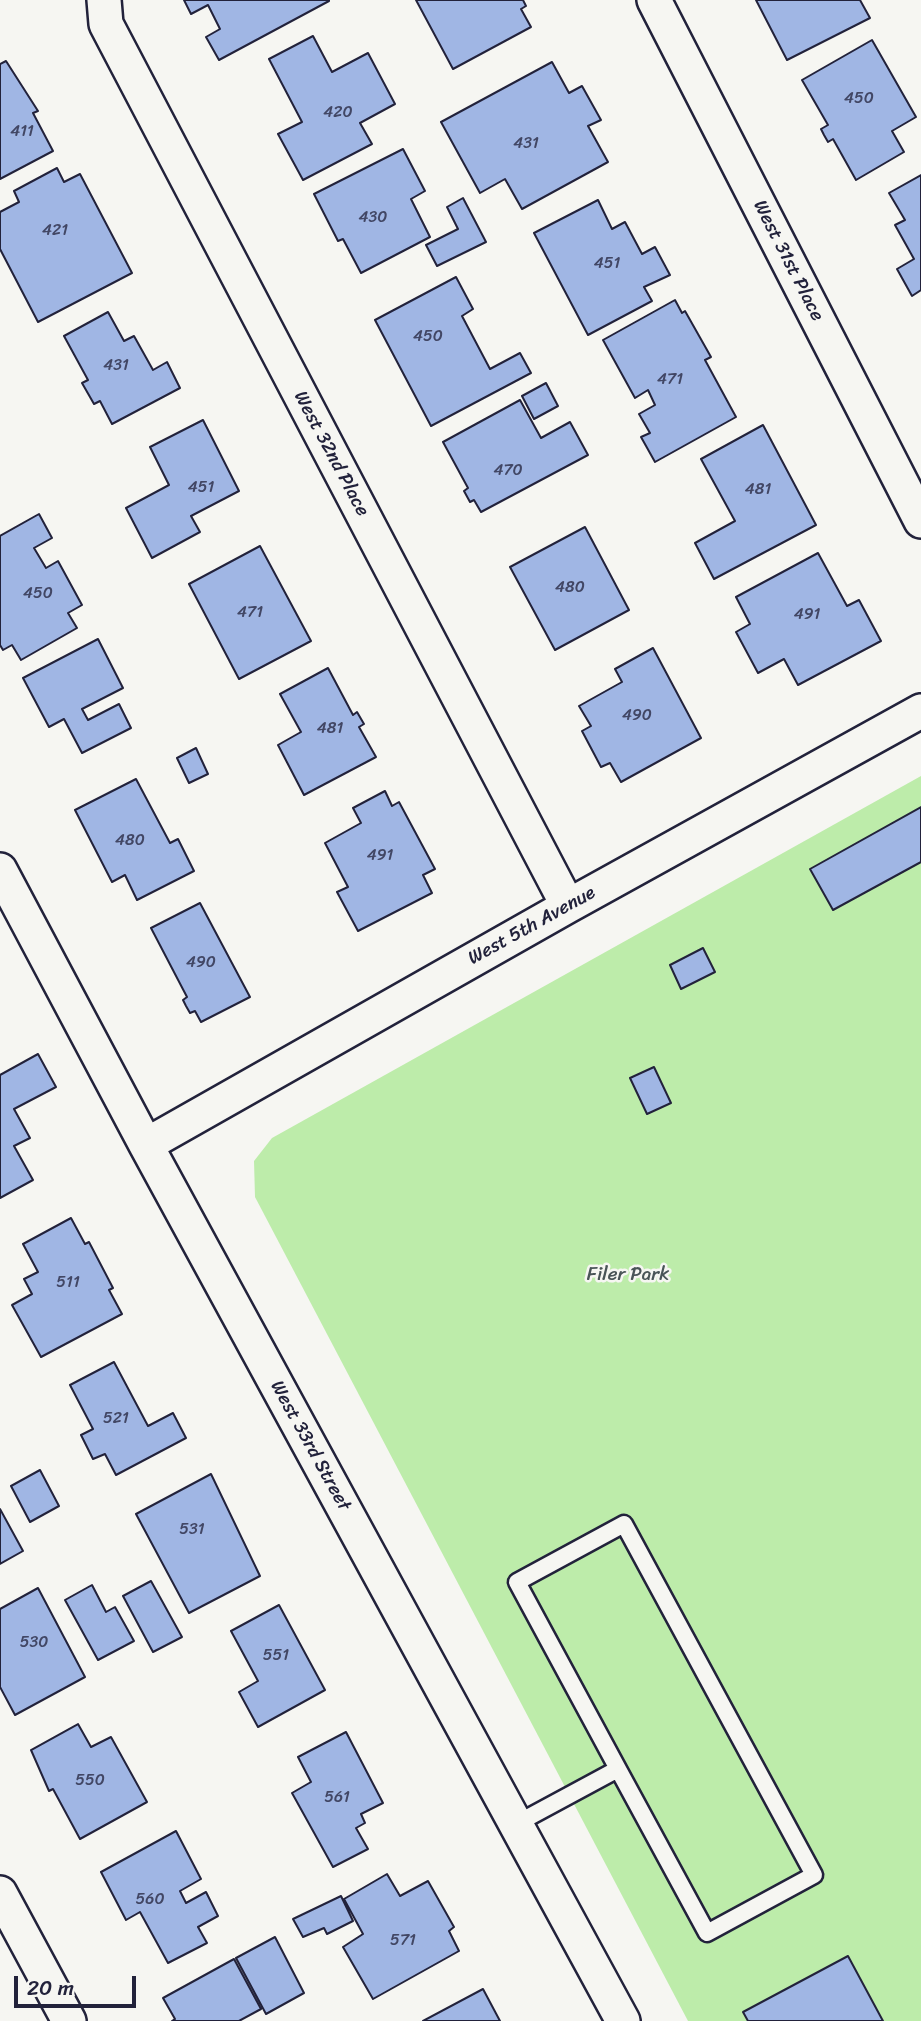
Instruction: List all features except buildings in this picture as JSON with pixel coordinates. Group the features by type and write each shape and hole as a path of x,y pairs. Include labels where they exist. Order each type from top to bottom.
{"street":[{"name":"West 32nd Place","path":"104,0 106,24 568,906"},
{"name":"West 31st Place","path":"654,0 921,521"},
{"name":"West 5th Avenue","path":"146,1145 568,906 921,711"},
{"name":"West 33rd Street","path":"0,870 146,1145 623,2021"},
{"path":"0,1893 69,2021"}],"lane":[{"path":"624,1524 814,1875 707,1933 618,1769 517,1582 624,1524"},
{"path":"516,1824 618,1769"}],"green space":[{"name":"Filer Park","path":"921,776 921,2021 688,2021 255,1197 254,1161 272,1138"}]}
